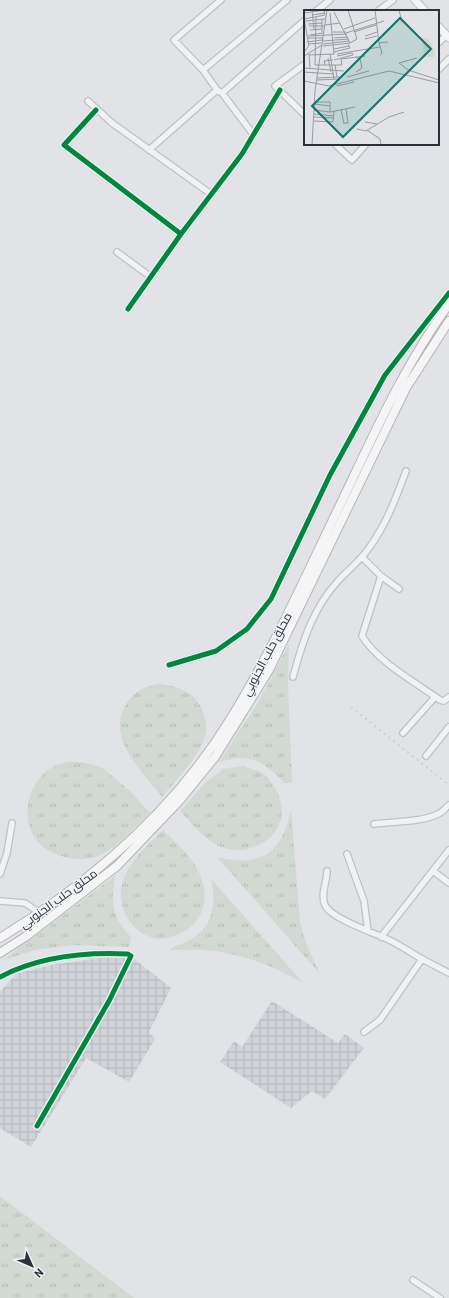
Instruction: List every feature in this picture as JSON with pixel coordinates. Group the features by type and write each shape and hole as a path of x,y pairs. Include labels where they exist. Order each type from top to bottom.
{"highway":[{"name":"محلق حلب الجنوبي","path":"0,938 58,901 104,864 143,827 172,796 195,768 230,720 282,625 398,385 430,330 449,304"},
{"name":"محلق حلب الجنوبي","path":"0,953 25,937 117,866 176,805 214,757 269,670 406,388 449,321"}],"main road":[{"path":"415,0 423,10"},
{"path":"439,27 448,37"}],"street":[{"path":"221,0 174,40 203,70 254,134"},
{"path":"203,70 287,0"},
{"path":"317,10 330,0"},
{"path":"379,10 393,0"},
{"path":"149,150 304,21"},
{"path":"439,42 448,37"},
{"path":"439,69 449,59"},
{"path":"304,65 275,86 304,114"},
{"path":"128,309 181,234 242,154 280,90"},
{"path":"88,101 96,110 211,194"},
{"path":"96,110 64,145 181,234"},
{"path":"336,145 352,160 365,145"},
{"path":"117,252 152,277"},
{"path":"169,665 216,651 247,629 270,599 330,476 385,375 449,293"},
{"path":"293,677 306,632 318,608 337,582 362,557 378,534 390,511 406,471"},
{"path":"362,557 381,576 399,589"},
{"path":"381,576 362,636 369,647 434,697 444,701 449,697"},
{"path":"403,733 434,697"},
{"path":"426,756 449,727"},
{"path":"374,824 415,820 441,813 449,805"},
{"path":"0,874 7,853 12,823"},
{"path":"381,937 449,850"},
{"path":"347,854 364,902 368,931"},
{"path":"327,871 324,895 325,906 351,924 381,937 449,973"},
{"path":"433,871 449,883"},
{"path":"0,901 25,903 40,913"},
{"path":"0,977 24,967 50,960 93,954 128,954 131,956 109,1001 37,1126"},
{"path":"364,1032 380,1020 422,959"},
{"path":"413,1280 440,1298"}],"shaded area":[{"path":"128,954 171,988 149,1032 155,1039 129,1082 86,1058 31,1147 0,1128 0,992 16,974 51,965"},
{"path":"272,1001 338,1043 345,1034 364,1048 325,1099 312,1091 291,1108 220,1062 234,1041 242,1047"}],"green space":[{"path":"289,644 288,686 292,783 284,783 269,769 255,760 239,758 219,762 257,704"},
{"path":"160,684 172,686 189,693 201,707 206,728 204,740 200,749 181,775 162,797 130,755 120,731 120,718 128,701 140,690"},
{"path":"81,762 101,767 129,790 150,813 127,836 108,851 97,857 88,859 74,859 55,854 41,845 33,835 29,823 28,811 34,786 42,776 51,768 63,763"},
{"path":"243,766 261,773 271,782 276,790 281,805 281,819 276,831 267,840 255,847 241,850 227,849 209,840 180,811 205,783 223,769"},
{"path":"291,810 300,922 306,943 320,974 217,857 232,860 246,860 267,854 275,847 282,837"},
{"path":"163,830 191,859 202,880 205,899 200,916 188,929 167,938 158,939 147,936 131,923 122,904 121,894 122,883 126,873 143,850"},
{"path":"115,876 113,894 114,909 116,916 131,937 129,947 72,945 35,950 3,960"},
{"path":"211,879 303,983 271,967 237,955 208,950 168,950 196,936 207,924 213,902 213,887"},
{"path":"0,1196 134,1298 0,1298"}],"railway":[{"path":"351,707 449,785"}],"cycle path":[{"path":"128,309 181,234 242,154 280,90"},
{"path":"96,110 64,145 181,234"},
{"path":"169,665 216,651 247,629 271,599 330,475 385,375 449,293"},
{"path":"0,977 30,965 62,957 96,954 128,954 131,956 109,1001 37,1126"}]}
